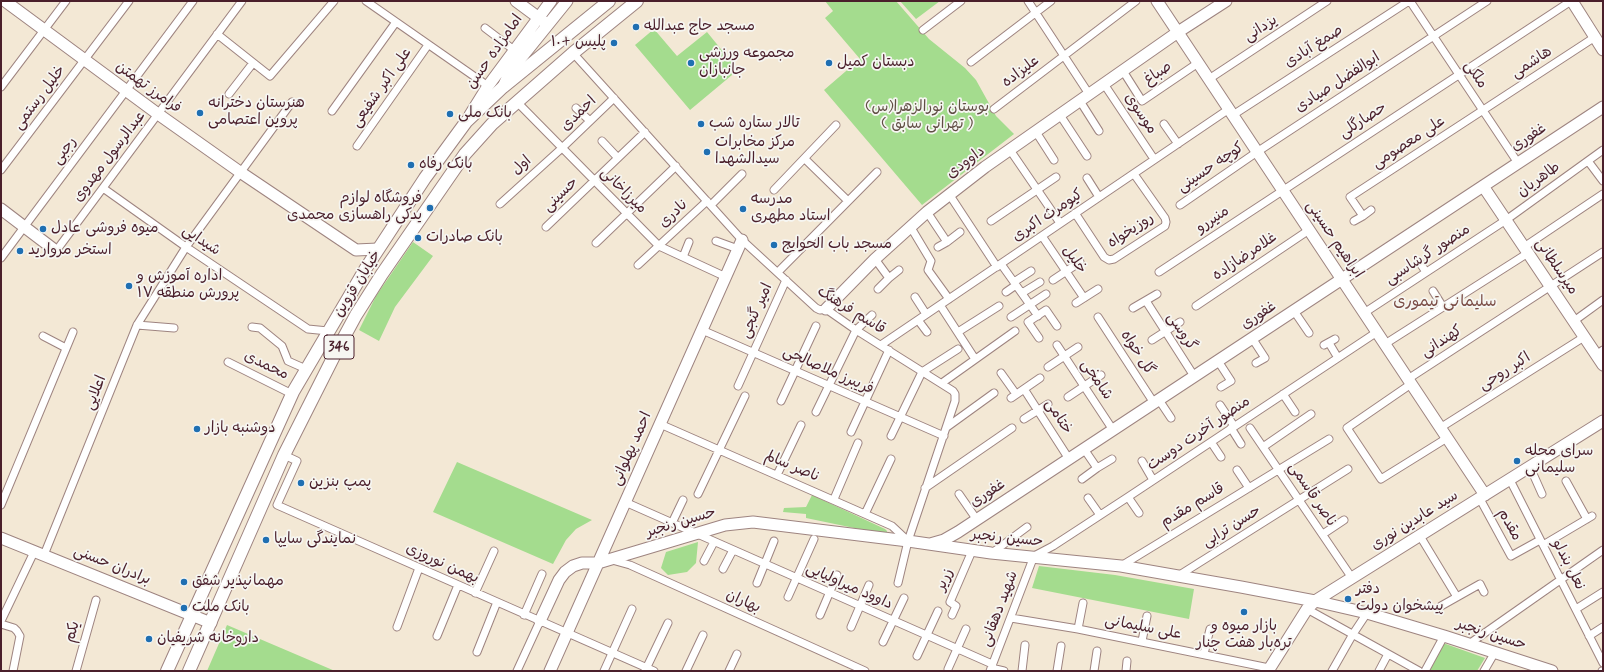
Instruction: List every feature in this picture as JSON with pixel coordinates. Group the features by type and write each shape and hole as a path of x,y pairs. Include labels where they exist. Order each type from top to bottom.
{"main road":[{"name":"خیابان قزوین","path":"166,671 292,394 378,249 425,178 466,122 503,87 609,1"},
{"name":"خیابان قزوین","path":"189,671 284,455 356,315 382,274 465,154 492,124 573,53 637,1"},
{"path":"503,87 517,102"}],"street":[{"path":"1,87 66,1"},
{"name":"خلیل رستمی","path":"1,170 129,1"},
{"name":"رجبی","path":"1,258 193,1"},
{"name":"عبدالرسول مهدوی","path":"56,250 242,1"},
{"path":"217,34 270,76 334,1"},
{"path":"366,1 488,86"},
{"path":"516,1 548,24"},
{"name":"امامزاده حسن","path":"466,122 488,86 551,1"},
{"name":"امامزاده حسن","path":"503,87 508,76 521,58 567,1"},
{"path":"923,30 962,1"},
{"path":"1028,1 1064,56 1099,131"},
{"path":"971,62 1051,1"},
{"name":"علیزاده","path":"994,109 1136,1"},
{"name":"ابراهیم حسینی","path":"1157,1 1447,438 1482,497"},
{"name":"داوودی","path":"826,309 910,226 950,194 1178,32 1226,1"},
{"name":"یزدانی","path":"1209,79 1327,1"},
{"name":"ملکی","path":"1410,1 1518,163"},
{"name":"صمغ آبادی","path":"1231,112 1410,1"},
{"name":"ابوالفضل صیادی","path":"1257,152 1487,1"},
{"path":"1571,1 1600,43"},
{"name":"حصارگلی","path":"1282,190 1571,1"},
{"name":"فرامرز تهمتن","path":"3,2 240,172 356,250 378,249"},
{"path":"332,111 396,22"},
{"path":"485,28 514,50"},
{"name":"هاشمی","path":"1483,110 1600,43"},
{"name":"علی اکبر شفیعی","path":"357,146 428,45"},
{"name":"قاسم فرهنگ","path":"573,53 709,203 740,244 778,272 816,308 820,310 826,309 856,330 953,391 955,398 947,427 908,541 898,583"},
{"path":"229,94 253,63"},
{"name":"صباغ","path":"1123,71 1142,101 1198,63"},
{"name":"موسوی","path":"1104,84 1154,160"},
{"name":"احمدی","path":"562,148 614,98"},
{"path":"240,172 292,102"},
{"name":"میرزاخانی","path":"517,102 659,246 726,277"},
{"name":"غفوری","path":"928,545 944,540 977,520 1603,107"},
{"path":"576,108 590,121"},
{"name":"علی معصومی","path":"1363,216 1350,197 1483,110"},
{"name":"کیومرث اکبری","path":"881,345 1178,144 1231,112"},
{"path":"1060,115 1087,156"},
{"path":"1164,124 1178,144"},
{"path":"774,190 836,125"},
{"name":"حسینی","path":"546,227 645,132"},
{"path":"1036,132 1054,160"},
{"path":"602,141 618,158"},
{"name":"اول","path":"500,204 562,148"},
{"path":"1010,150 1060,224"},
{"name":"طاهریان","path":"1506,220 1603,150"},
{"name":"کوچه حسینی","path":"1180,205 1257,152"},
{"path":"805,159 848,201"},
{"path":"1588,161 1603,181"},
{"path":"596,243 676,166"},
{"name":"اعلایی","path":"1,622 39,553 137,325 186,247 240,172"},
{"path":"778,272 877,172"},
{"name":"نادری","path":"638,265 742,174"},
{"name":"روزیخواه","path":"1075,213 1104,257 1109,260 1114,259 1165,226 1165,218 1134,174"},
{"path":"991,221 1056,177"},
{"path":"1086,178 1099,197"},
{"name":"میرسلطانی","path":"1483,186 1584,337 1600,352 1603,365"},
{"name":"شیدایی","path":"103,188 186,247 308,329 328,331"},
{"name":"منیررو","path":"1159,272 1282,190"},
{"path":"950,194 999,265 1022,293 1038,316"},
{"path":"1384,344 1443,307 1526,250 1603,194"},
{"path":"1,210 56,250"},
{"path":"1354,221 1371,210"},
{"path":"927,212 947,242"},
{"name":"منصور گرشاسبی","path":"1364,313 1506,220"},
{"path":"910,226 931,261 928,270 948,299"},
{"name":"غلامرضازاده","path":"1196,306 1309,230"},
{"path":"938,248 960,232"},
{"name":"خلیل","path":"1042,236 1084,298"},
{"path":"716,241 740,244"},
{"path":"683,257 689,242"},
{"name":"احمد پهلوانی","path":"550,671 740,244"},
{"name":"کهندانی","path":"1447,438 1381,479 1347,428 1409,382 1550,286 1603,252"},
{"path":"875,259 889,278"},
{"path":"1053,280 1080,262"},
{"path":"1420,263 1426,272"},
{"path":"878,289 899,270"},
{"path":"1006,292 1031,271"},
{"name":"امیر گنجی","path":"738,386 786,280"},
{"path":"1022,293 1040,282"},
{"path":"1076,303 1098,289"},
{"path":"1433,291 1443,307"},
{"path":"1011,317 1046,294"},
{"path":"1133,308 1157,294"},
{"path":"915,297 926,314"},
{"path":"1574,321 1603,300"},
{"name":"گروسی","path":"1146,301 1194,376"},
{"path":"940,305 977,358"},
{"path":"958,332 999,306"},
{"path":"1039,338 1028,322 1046,310 1057,326"},
{"path":"1294,311 1309,333"},
{"path":"816,412 856,330 872,315"},
{"name":"گل خواه","path":"1098,317 1156,401 1171,418"},
{"path":"918,320 927,332"},
{"path":"1152,340 1180,322"},
{"path":"137,325 174,328"},
{"path":"781,401 816,326"},
{"path":"252,327 260,328 282,346 288,361 306,369"},
{"name":"فریبرز ملاصالحی","path":"702,330 944,436"},
{"path":"942,383 1015,331"},
{"path":"1,505 73,332"},
{"name":"منصور آخرت دوست","path":"1034,556 1128,497 1376,332"},
{"path":"43,336 66,348"},
{"name":"اکبر روحی","path":"1440,428 1584,337"},
{"path":"1252,338 1265,358 1256,363"},
{"path":"1329,342 1338,358"},
{"name":"شامخی","path":"1057,346 1113,430"},
{"path":"1048,367 1078,347"},
{"path":"891,436 922,372 958,349"},
{"path":"851,432 889,350"},
{"path":"1218,361 1231,381 1221,388"},
{"name":"محمدی","path":"228,362 292,394"},
{"path":"1001,373 1013,396 1040,378"},
{"path":"1068,397 1101,375"},
{"name":"ختامی","path":"1024,389 1069,459"},
{"path":"947,427 994,393"},
{"path":"1283,394 1295,412"},
{"path":"698,494 745,396"},
{"path":"1024,419 1048,404"},
{"path":"1220,405 1241,444"},
{"path":"1263,446 1311,414"},
{"name":"سید عابدین نوری","path":"1269,669 1311,605 1603,422"},
{"name":"ناصر سالم","path":"660,424 834,499 892,526 908,541"},
{"path":"777,475 801,425"},
{"path":"925,488 1012,428"},
{"name":"ناصر قاسمی","path":"1250,428 1352,578"},
{"name":"قاسم مقدم","path":"1121,566 1329,439"},
{"path":"1211,442 1221,457"},
{"path":"834,499 858,443"},
{"path":"1084,449 1097,468"},
{"name":"بهمن نوروزی","path":"284,455 297,461 277,505 649,670"},
{"path":"865,514 891,459"},
{"path":"1082,479 1112,459"},
{"path":"1142,461 1153,480"},
{"path":"1530,467 1542,494"},
{"name":"حسن ترابی","path":"1178,576 1348,469"},
{"path":"1236,470 1248,488"},
{"name":"نعل بندلو","path":"1510,480 1603,663"},
{"path":"1542,542 1589,518 1566,481"},
{"path":"959,494 977,520"},
{"path":"1128,497 1139,513"},
{"name":"مقدم","path":"1482,497 1511,556 1542,542"},
{"path":"1088,498 1100,515"},
{"path":"672,523 683,500"},
{"name":"داوود میراولیایی","path":"625,502 956,648 991,668 1004,671"},
{"path":"1323,534 1344,520"},
{"name":"حسین رنجبر","path":"517,671 560,580 573,566 582,563 598,564 724,525 753,522 908,541 972,551 1034,556 1121,566 1178,576 1311,605 1367,613 1552,671"},
{"path":"991,553 1027,527"},
{"path":"1420,536 1456,597"},
{"name":"برادران حسنی","path":"1,538 211,623"},
{"path":"788,597 814,539"},
{"path":"756,583 774,541"},
{"path":"704,561 714,542"},
{"path":"723,569 733,550"},
{"path":"1469,644 1603,550"},
{"name":"زریر","path":"952,615 956,606 950,602 972,551"},
{"path":"475,593 494,552"},
{"name":"شهید دهقانی","path":"991,668 1034,556"},
{"name":"بهاران","path":"610,560 630,565 864,671"},
{"path":"397,627 419,568"},
{"path":"524,615 542,574"},
{"path":"820,615 837,575"},
{"path":"1441,606 1480,584 1484,592"},
{"path":"437,636 458,585"},
{"path":"851,627 869,585"},
{"path":"1576,609 1603,592"},
{"path":"883,642 904,598"},
{"name":"یکم","path":"76,671 96,600"},
{"path":"477,652 497,602"},
{"path":"1078,628 1083,604"},
{"path":"1311,605 1353,634 1419,671"},
{"path":"604,671 632,609"},
{"path":"917,656 938,611"},
{"path":"1332,671 1367,613"},
{"path":"1142,641 1146,616"},
{"name":"علی سلیمانی","path":"1011,618 1078,628 1269,669"},
{"path":"1,622 14,628 19,632 20,636 13,671"},
{"path":"649,670 668,623"},
{"path":"1589,636 1603,627"},
{"path":"948,670 956,648 966,629"},
{"path":"1204,654 1210,629"},
{"path":"686,671 703,635"},
{"path":"1426,671 1444,636"},
{"path":"1022,671 1025,645"},
{"path":"1057,671 1061,646"},
{"path":"1094,671 1097,651"},
{"path":"1484,671 1495,652"},
{"path":"729,671 737,654"},
{"path":"1379,671 1388,654"},
{"path":"1126,671 1127,661"}],"green space":[{"name":"بوستان نورالزهرا(س) ( تهرانی سابق )","path":"825,1 896,1 929,39 965,68 976,80 996,116 1014,134 922,205 824,90 860,59 825,18 833,11"},
{"path":"900,1 940,1 916,19"},
{"name":"مجموعه ورزشی جانبازان","path":"654,29 677,56 707,32 738,70 690,110 635,45"},
{"path":"413,242 433,256 395,307 379,341 359,330 376,296"},
{"path":"457,462 592,520 576,529 566,540 553,564 433,512"},
{"path":"812,495 885,529 887,533 883,534 806,518 806,514 783,512 784,508 806,507"},
{"path":"698,542 696,563 687,572 668,575 661,568 666,552"},
{"path":"1039,566 1115,575 1194,589 1189,619 1032,588"},
{"path":"227,625 335,671 207,671"},
{"path":"1443,643 1485,658 1477,671 1428,671"}],"place":[{"name":"مسجد حاج عبدالله","path":"636,27"},
{"name":"پلیس +۱۰","path":"614,43"},
{"name":"مجموعه ورزشی جانبازان","path":"691,63"},
{"name":"دبستان کمیل","path":"829,63"},
{"name":"هنرستان دخترانه پروین اعتصامی","path":"200,113"},
{"name":"بانک ملی","path":"450,114"},
{"name":"تالار ستاره شب","path":"701,124"},
{"name":"مرکز مخابرات سیدالشهدا","path":"707,152"},
{"name":"بانک رفاه","path":"411,165"},
{"name":"فروشگاه لوازم یدکی راهسازی محمدی","path":"430,208"},
{"name":"مدرسه استاد مطهری","path":"743,209"},
{"name":"میوه فروشی عادل","path":"43,229"},
{"name":"بانک صادرات","path":"418,238"},
{"name":"مسجد باب الحوایج","path":"774,245"},
{"name":"استخر مروارید","path":"20,251"},
{"name":"اداره آموزش و پرورش منطقه ۱۷","path":"129,286"},
{"name":"دوشنبه بازار","path":"197,429"},
{"name":"سرای محله سلیمانی","path":"1517,461"},
{"name":"پمپ بنزین","path":"301,483"},
{"name":"نمایندگی سایپا","path":"266,540"},
{"name":"مهمانپذیر شفق","path":"184,582"},
{"name":"دفتر پیشخوان دولت","path":"1348,599"},
{"name":"بانک ملت","path":"184,608"},
{"name":"بازار میوه و تره‌بار هفت چنار","path":"1244,612"},
{"name":"داروخانه شریفیان","path":"149,639"}],"district":[{"name":"سلیمانی تیموری","path":"1445,303"}]}
